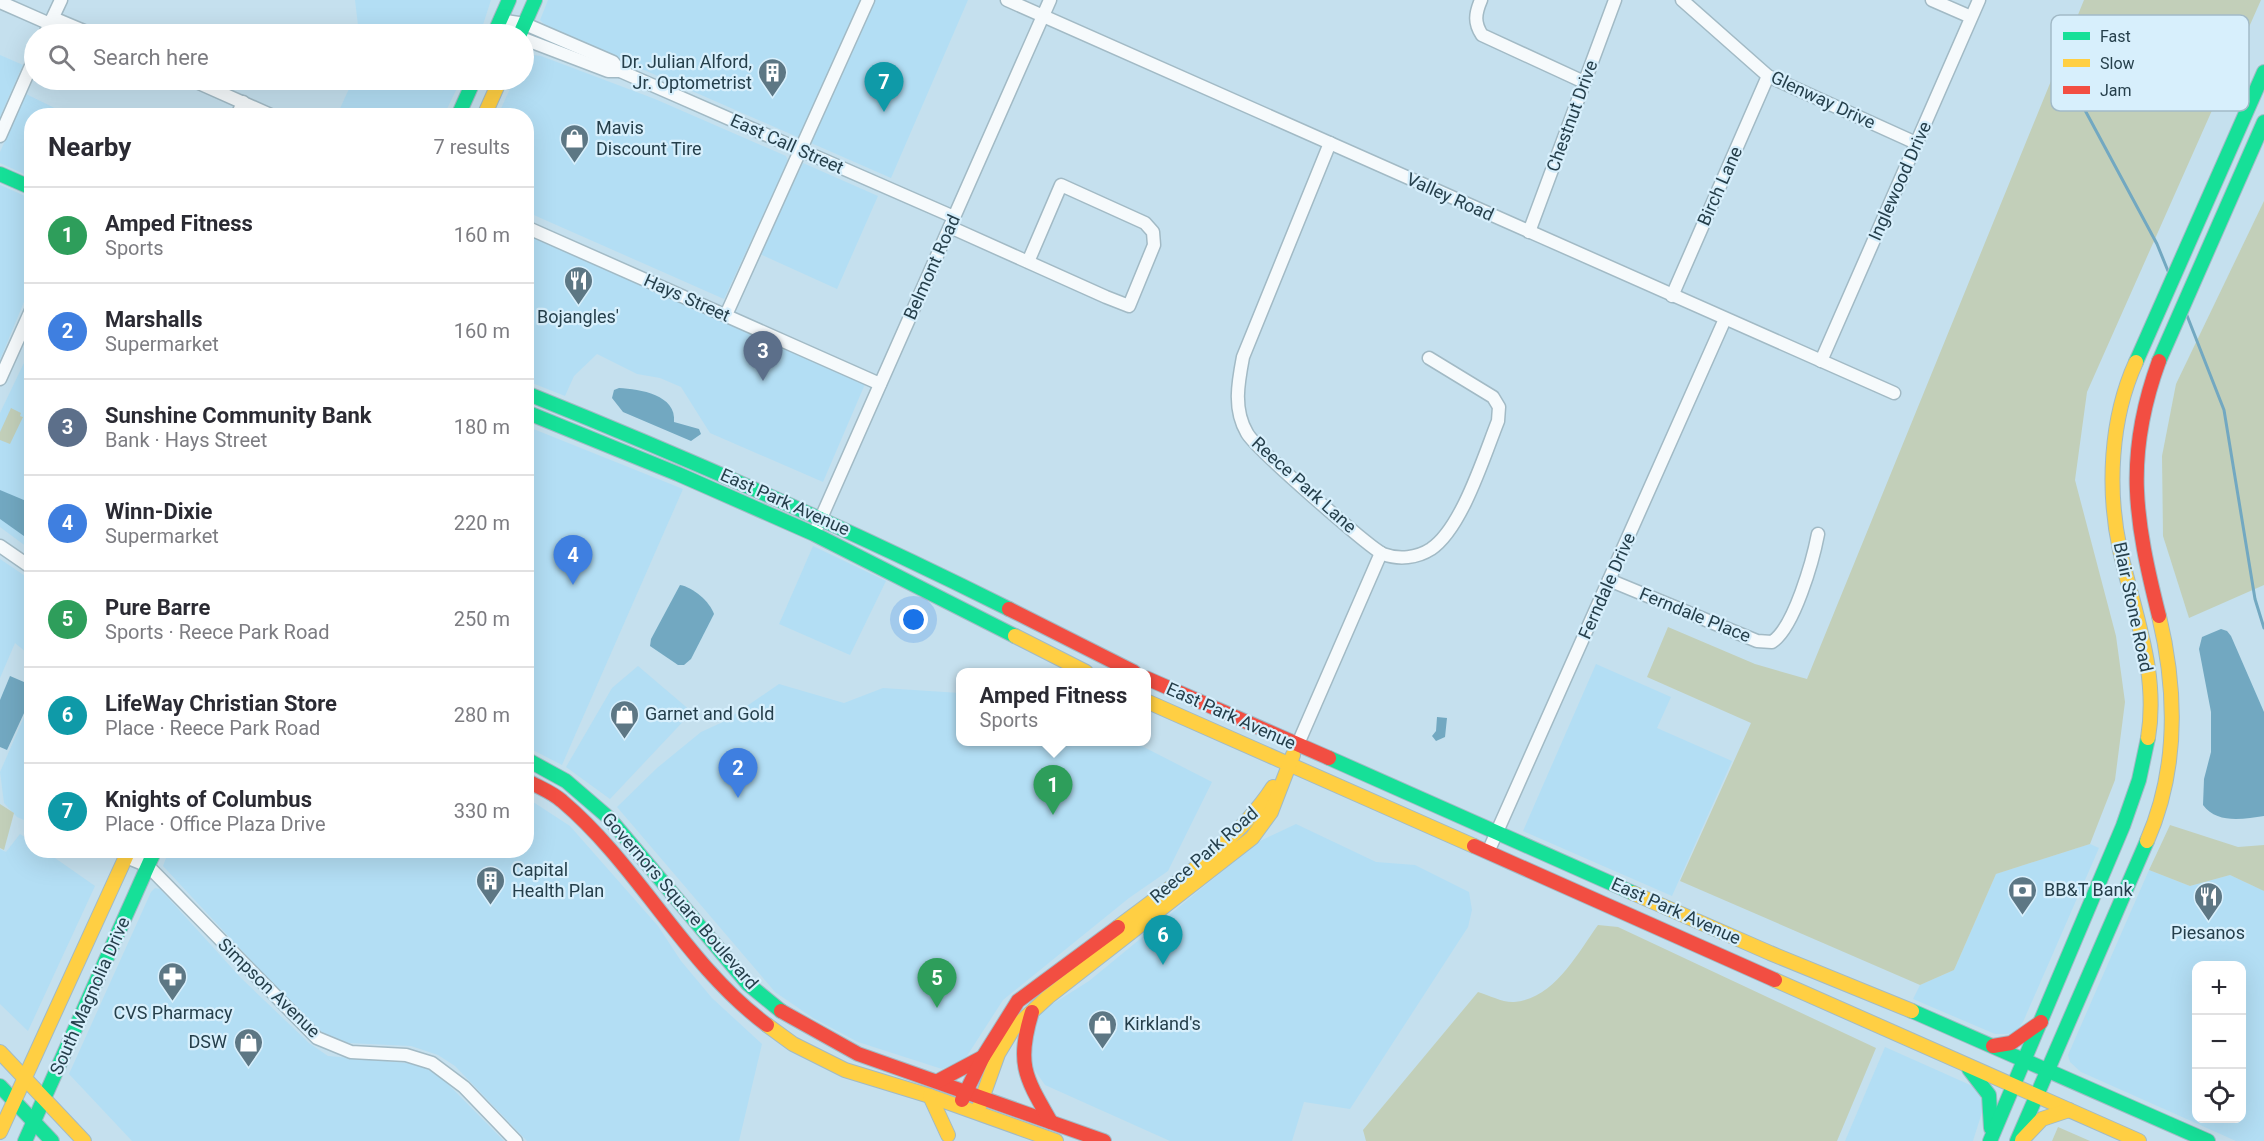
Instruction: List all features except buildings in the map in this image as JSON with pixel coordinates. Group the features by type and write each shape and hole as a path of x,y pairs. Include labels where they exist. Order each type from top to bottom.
{"main road":[{"path":"498,24 509,0"},
{"path":"524,24 535,0"},
{"name":"Blair Stone Road","path":"2249,106 2264,72"},
{"path":"462,108 470,90"},
{"path":"488,108 496,90"},
{"name":"Blair Stone Road","path":"1990,1141 2044,1020 2140,784 2148,743 2151,705 2148,668 2116,528 2113,473 2122,402 2152,327 2247,111"},
{"name":"Blair Stone Road","path":"2017,1141 2046,1069 2152,830 2163,795 2174,732 2173,693 2168,658 2139,535 2134,475 2137,440 2143,404 2168,339 2264,122"},
{"path":"0,174 24,184"},
{"name":"East Park Avenue","path":"534,396 674,453 821,518 927,568 1126,668"},
{"name":"East Park Avenue","path":"534,415 678,474 814,534 1078,668"},
{"name":"East Park Avenue","path":"1151,680 1770,953 2026,1060 2208,1141"},
{"name":"East Park Avenue","path":"1151,703 2139,1141"},
{"name":"Reece Park Road","path":"983,1098 1005,1041 1033,1009 1252,838 1271,812 1297,746"},
{"name":"Governors Square Boulevard","path":"534,764 582,792 609,818 748,984 784,1014 833,1042 1104,1141"},
{"name":"Reece Park Road","path":"966,1092 983,1057 1018,1002 1159,896 1245,825 1256,813 1289,764"},
{"name":"Governors Square Boulevard","path":"534,785 569,808 596,833 681,936 747,1010 793,1044 845,1070 930,1096 1056,1141"},
{"path":"569,808 582,792"},
{"name":"South Magnolia Drive","path":"0,1132 126,858"},
{"name":"South Magnolia Drive","path":"25,1141 152,858"},
{"path":"2101,877 2127,888"},
{"path":"670,922 691,916"},
{"path":"681,936 691,916"},
{"path":"1033,1009 1023,1037 1021,1067 1051,1122"},
{"path":"1993,1046 2011,1043 2044,1020"},
{"path":"824,1060 833,1042"},
{"path":"1,1053 84,1141"},
{"path":"938,1081 983,1057"},
{"path":"1964,1064 1985,1086 1992,1101 1990,1141"},
{"path":"0,1086 52,1141"},
{"path":"959,1107 966,1092"},
{"path":"930,1096 948,1135"},
{"path":"977,1113 983,1098"},
{"path":"2022,1141 2042,1119 2069,1110"}],"street":[{"path":"49,24 61,0"},
{"path":"726,315 868,0"},
{"name":"Valley Road","path":"1006,0 1894,393"},
{"name":"Belmont Road","path":"814,534 1050,0"},
{"path":"1481,0 1475,13 1476,24 1482,36 1584,82"},
{"name":"Chestnut Drive","path":"1529,232 1615,0"},
{"name":"Glenway Drive","path":"1682,0 1768,75 1916,143"},
{"path":"1932,0 1971,17"},
{"name":"Inglewood Drive","path":"1821,362 1978,0"},
{"path":"0,2 47,24"},
{"path":"500,20 504,24"},
{"name":"East Call Street","path":"500,20 510,24"},
{"name":"East Call Street","path":"534,33 613,62 620,71"},
{"name":"East Call Street","path":"534,43 608,71 620,71 800,150 952,222 1028,262 1129,306 1155,245 1153,232 1145,223 1061,185 1028,262"},
{"name":"Birch Lane","path":"1672,296 1768,75"},
{"path":"0,136 24,82"},
{"path":"215,90 256,108"},
{"path":"240,108 243,102"},
{"name":"Reece Park Lane","path":"1329,143 1243,357 1238,399 1242,422 1251,440 1381,553"},
{"name":"Hays Street","path":"534,231 880,384"},
{"name":"Ferndale Drive","path":"1488,852 1725,319"},
{"path":"0,379 24,326"},
{"path":"1297,746 1381,553 1405,558 1415,557 1432,549 1446,537 1458,516 1498,421 1499,407 1493,396 1429,358"},
{"name":"Ferndale Place","path":"1609,580 1756,641 1772,642 1782,633 1811,568 1818,534"},
{"path":"0,546 24,562"},
{"name":"Simpson Avenue","path":"135,858 148,866 317,1038 351,1052 406,1055 432,1063 464,1087 516,1141"}],"shaded area":[{"path":"355,0 491,0 483,24 358,24"},
{"path":"548,0 968,0 891,178 548,28 540,20"},
{"path":"0,55 23,65 0,117"},
{"path":"534,55 541,56 655,99 786,156 788,161 724,299 534,215 534,108 501,108 509,90 534,90"},
{"path":"348,90 456,90 447,108 340,108"},
{"path":"26,94 55,108 24,108 24,174 0,163 0,152"},
{"path":"803,163 878,196 837,289 760,254"},
{"path":"0,185 24,196 24,302 0,360"},
{"path":"534,237 865,384 823,482 710,433 681,387 660,378 637,374 597,354 574,376 565,396 534,384"},
{"path":"24,363 24,545 0,527 0,413"},
{"path":"619,388 656,395 670,405 674,422 699,429 701,434 691,441 623,412 612,398 614,390"},
{"path":"534,429 683,489 562,765 534,751"},
{"path":"0,490 24,500 24,536 0,519"},
{"path":"813,546 886,581 850,655 779,624"},
{"path":"0,559 24,575 24,650 15,643 0,678"},
{"path":"680,585 700,596 714,614 691,659 684,665 678,665 650,646 651,639"},
{"path":"2221,629 2227,631 2231,636 2264,712 2264,816 2223,818 2215,815 2203,805 2204,779 2211,752 2211,712 2199,649 2202,637"},
{"path":"1596,664 1671,697 1657,728 1732,761 1672,896 1523,831"},
{"name":"Garnet and Gold","path":"638,666 692,712 610,799 566,767 612,688"},
{"path":"10,676 24,682 24,713 7,750 0,747 0,700"},
{"path":"779,684 844,703 883,688 956,693 956,746 1142,746 1212,782 1168,871 1129,898 1003,1000 965,1059 942,1069 858,1042 813,1018 775,992 617,807 657,768 701,732 725,721"},
{"path":"24,717 24,820 17,817 4,803 0,772"},
{"path":"1437,717 1447,718 1445,737 1436,741 1432,736 1436,731"},
{"path":"534,803 570,826 658,926 681,961 712,998 762,1044 739,1141 527,1141 455,1066 438,1055 411,1046 349,1043 322,1033 300,1013 163,866 166,858 534,858"},
{"path":"1296,824 1376,862 1415,865 1469,892 1472,910 1468,927 1350,1109 1304,1102 1292,1141 1170,1141 1045,1085 1029,1062 1031,1026 1040,1012 1089,981 1258,842"},
{"path":"20,834 24,837 24,858 55,858 95,886 28,1031 0,1004 0,849 6,852"},
{"name":"BB&T Bank","path":"2090,844 2099,848 2023,1022 2016,1031 2008,1034 1995,1034 1913,999 1920,985 1954,970 1996,874"},
{"path":"2149,870 2190,886 2230,875 2264,891 2264,1141 2236,1141 2196,1123 2246,1123 2246,961 2192,961 2192,1121 2081,1072 2070,1062 2068,1055"},
{"path":"155,888 160,889 241,978 309,1043 328,1056 407,1063 425,1068 440,1076 504,1141 132,1141 69,1074 151,892"},
{"path":"1885,1047 1977,1088 1984,1106 1973,1141 1845,1141"}],"green space":[{"path":"2084,0 2261,0 2249,27 2249,15 2078,15"},
{"path":"2051,81 2051,111 2212,111 2087,392 2075,480 2116,636 2125,702 2115,780 2090,844 1996,874 1954,970 1920,985 1680,881 1751,723 1647,677 1668,627 1755,664 1807,679"},
{"path":"2264,201 2264,585 2189,618 2163,536 2162,456 2176,384"},
{"path":"11,408 21,413 20,416 23,417 10,444 0,440 0,432"},
{"path":"0,804 14,813 4,850 0,848"},
{"path":"2170,825 2238,847 2264,845 2264,891 2230,875 2190,886 2149,870"},
{"path":"1598,925 1618,927 1876,1048 1837,1141 1366,1141 1363,1130 1478,992 1510,1002 1528,999 1541,993 1563,973"},
{"path":"2058,1127 2090,1141 2052,1141"}],"waterway":[{"path":"2085,111 2157,244 2168,271"},
{"path":"2186,313 2224,410 2255,599 2264,628"}],"traffic: fast":[{"path":"498,24 509,0"},
{"path":"524,24 535,0"},
{"path":"2249,106 2264,72"},
{"path":"462,108 470,90"},
{"path":"2136,362 2247,111"},
{"path":"2159,361 2264,122"},
{"path":"0,174 24,184"},
{"path":"534,396 770,496 1009,609"},
{"path":"534,415 678,474 814,534 1015,636"},
{"path":"1990,1141 2123,826 2139,780 2148,738"},
{"path":"1329,758 1633,893"},
{"path":"534,763 566,781 609,818 748,984 781,1011"},
{"path":"2017,1141 2147,841"},
{"path":"25,1141 151,858"},
{"path":"1912,1011 2208,1141"},
{"path":"1969,1069 1989,1095 1991,1128"},
{"path":"0,1086 52,1141"}],"traffic: slow":[{"path":"488,108 496,90"},
{"path":"2136,362 2127,384 2116,431 2112,479 2120,550 2148,667 2151,714 2148,738"},
{"path":"2147,841 2165,786 2172,729 2169,673 2159,616"},
{"path":"1015,636 1078,668"},
{"path":"1151,703 1474,846"},
{"path":"979,1107 998,1054 1013,1029 1048,997 1252,838 1271,812 1293,755"},
{"path":"1118,927 1222,846 1258,808 1273,787"},
{"path":"0,1132 125,858"},
{"path":"1633,893 1770,953 1912,1011"},
{"path":"1775,980 2139,1141"},
{"path":"767,1025 793,1044 845,1070 930,1096 1056,1141"},
{"path":"0,1052 84,1141"},
{"path":"930,1096 948,1135"},
{"path":"2022,1140 2042,1119 2069,1110"}],"traffic: jam":[{"path":"2159,361 2141,428 2137,459 2137,488 2144,549 2159,616"},
{"path":"1009,609 1126,668"},
{"path":"1151,680 1329,758"},
{"path":"534,784 558,798 590,827 711,973 738,1001 767,1025"},
{"path":"1474,846 1775,980"},
{"path":"962,1100 983,1057 1018,1001 1118,927"},
{"path":"781,1011 858,1054 1104,1141"},
{"path":"1032,1012 1025,1045 1026,1070 1029,1081 1051,1122"},
{"path":"1993,1046 2011,1043 2041,1022"},
{"path":"938,1081 983,1057"}],"place":[{"name":"Dr. Julian Alford, Jr. Optometrist","path":"773,98"},
{"name":"Knights of Columbus","path":"884,112"},
{"name":"Mavis Discount Tire","path":"575,164"},
{"name":"Bojangles'","path":"578,306"},
{"name":"Sunshine Community Bank","path":"763,381"},
{"name":"Winn-Dixie","path":"573,585"},
{"name":"Garnet and Gold","path":"624,740"},
{"name":"Marshalls","path":"738,798"},
{"name":"Amped Fitness","path":"1053,815"},
{"name":"Capital Health Plan","path":"491,906"},
{"name":"BB&T Bank","path":"2023,916"},
{"name":"Piesanos","path":"2208,922"},
{"name":"LifeWay Christian Store","path":"1163,965"},
{"name":"CVS Pharmacy","path":"173,1002"},
{"name":"Pure Barre","path":"937,1008"},
{"name":"Kirkland's","path":"1103,1050"},
{"name":"DSW","path":"248,1068"}]}
